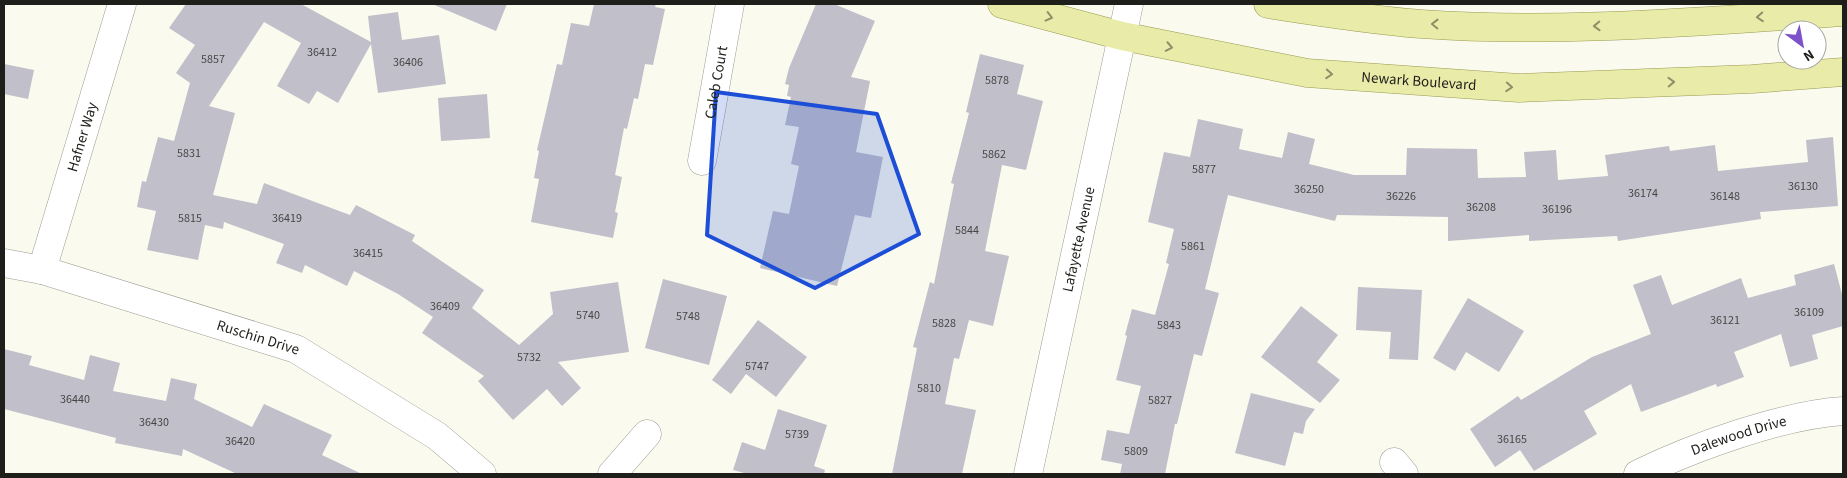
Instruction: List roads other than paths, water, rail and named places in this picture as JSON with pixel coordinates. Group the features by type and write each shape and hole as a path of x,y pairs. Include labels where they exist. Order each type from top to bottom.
{"main road":[{"name":"Newark Boulevard","path":"1002,4 1122,36 1307,73 1519,88 1743,79 1843,72"},
{"path":"1268,4 1348,17 1422,24 1559,27 1697,22 1843,12"}],"street":[{"name":"Hafner Way","path":"42,270 122,4"},
{"name":"Caleb Court","path":"702,161 730,4"},
{"name":"Lafayette Avenue","path":"1028,474 1129,4"},
{"name":"Ruschin Drive","path":"4,262 42,270 296,349 437,436 482,474"},
{"name":"Dalewood Drive","path":"1638,474 1663,462 1731,437 1817,413 1843,411"},
{"path":"612,474 647,434"}]}
